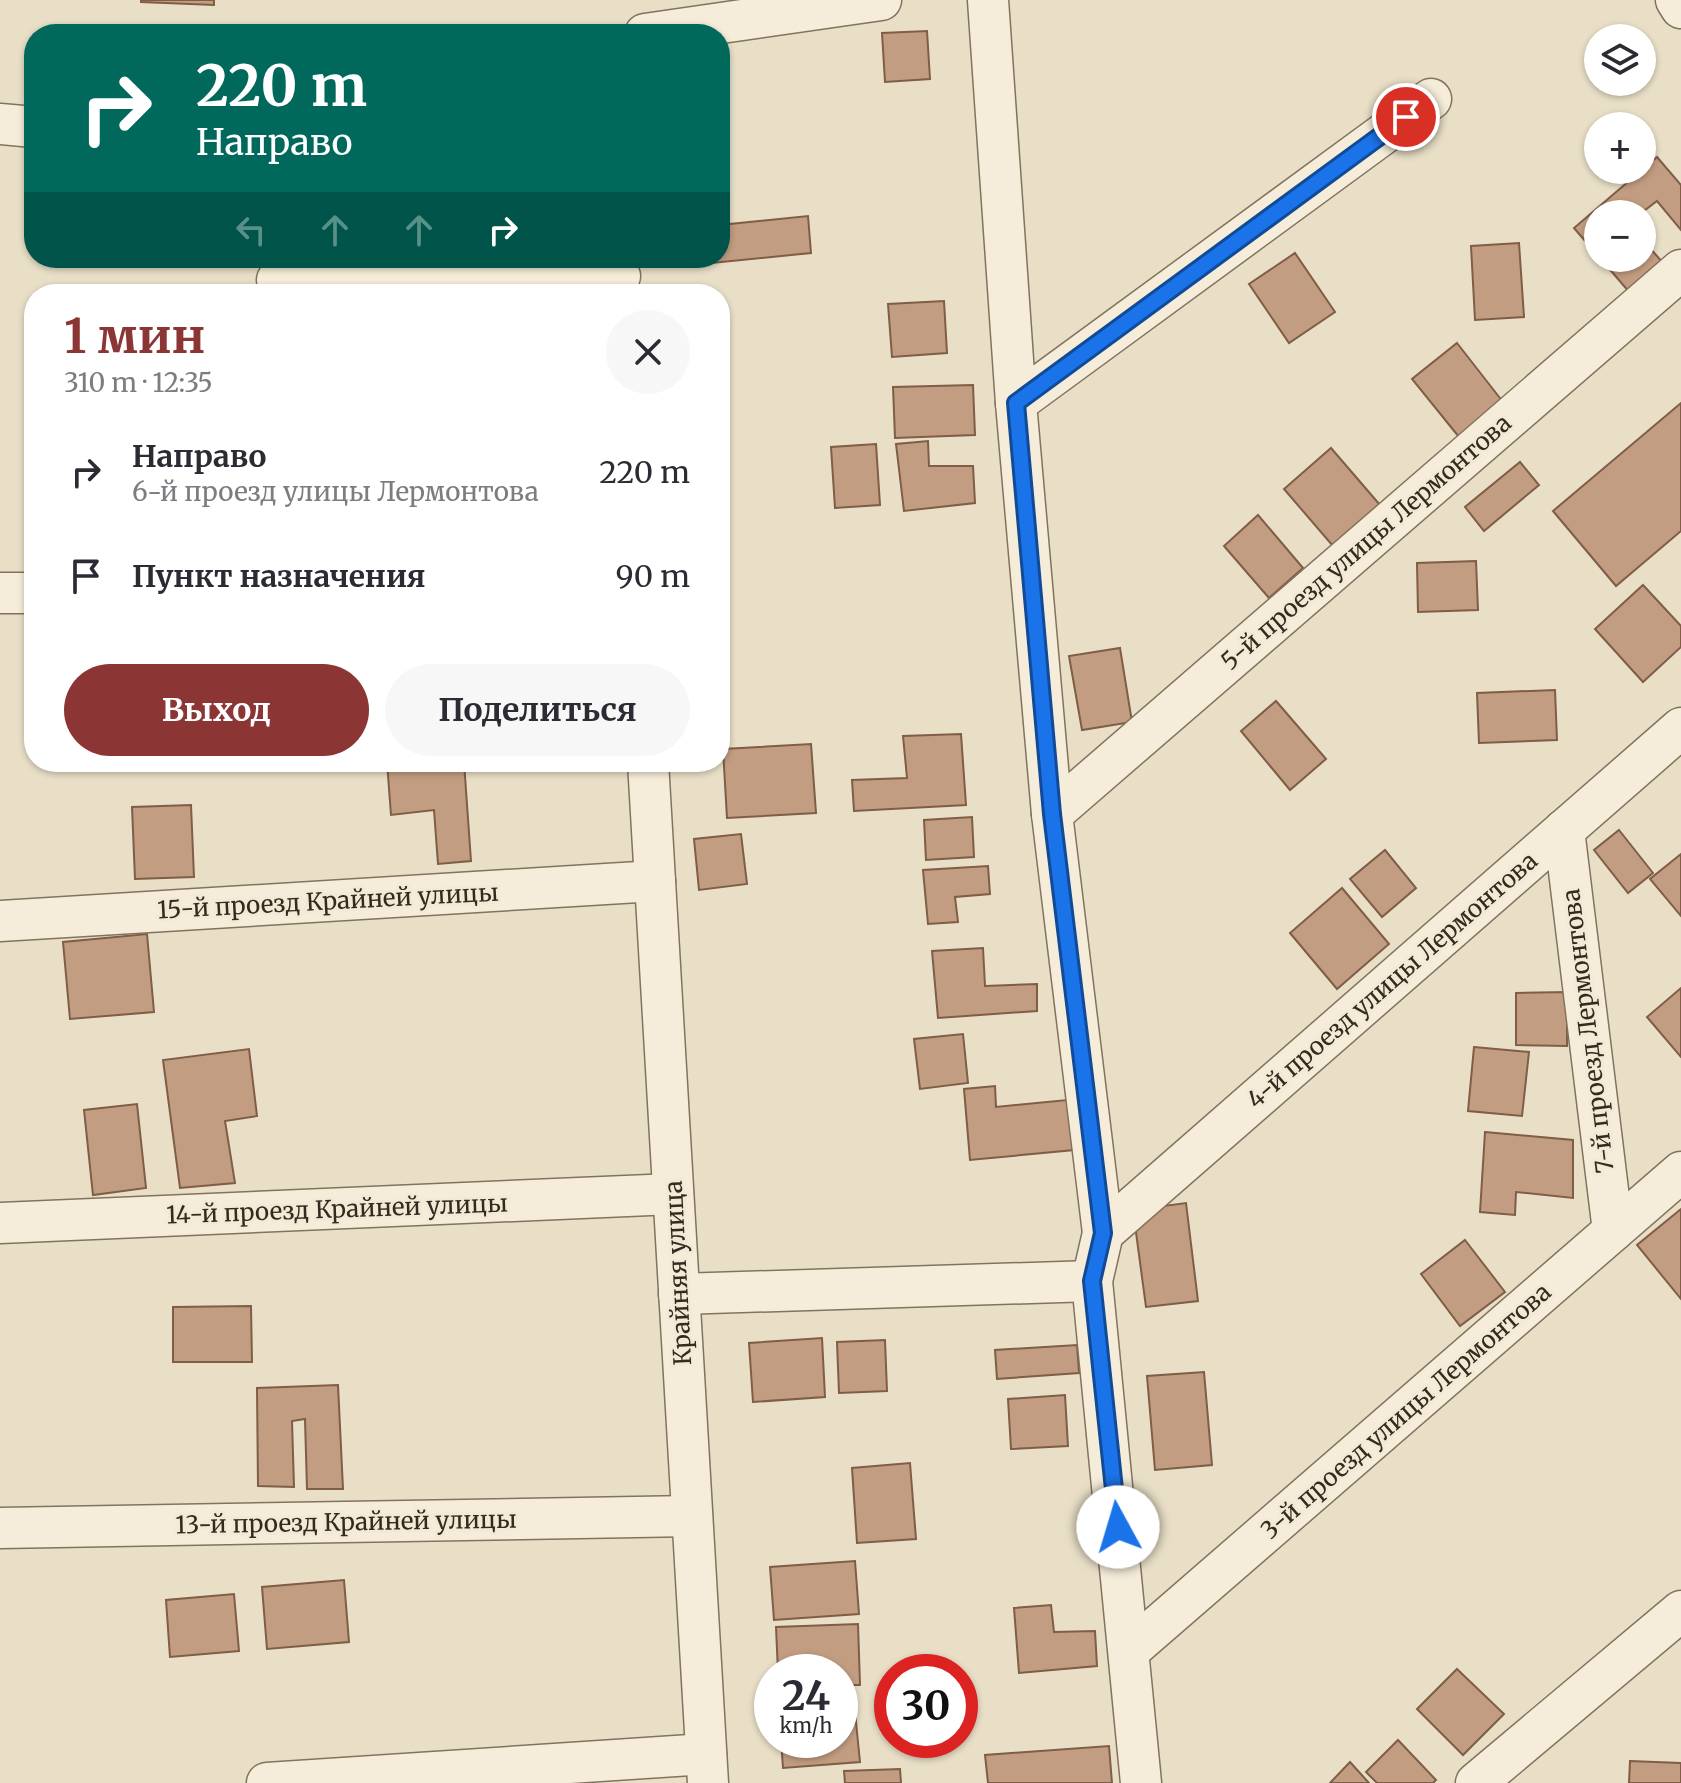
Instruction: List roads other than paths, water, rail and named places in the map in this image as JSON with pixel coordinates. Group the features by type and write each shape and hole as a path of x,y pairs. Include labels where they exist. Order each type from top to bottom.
{"street":[{"path":"714,24 881,0"},
{"path":"988,0 1016,403 1052,814 1103,1233 1092,1281 1141,1783"},
{"path":"1676,0 1681,8"},
{"path":"1016,403 1431,99"},
{"path":"0,124 24,126"},
{"name":"5-й проезд улицы Лермонтова","path":"1052,814 1681,270"},
{"path":"277,280 620,276"},
{"path":"0,593 24,593"},
{"name":"4-й проезд улицы Лермонтова","path":"1103,1233 1681,728"},
{"name":"Крайняя улица","path":"649,772 707,1768"},
{"name":"7-й проезд Лермонтова","path":"1564,830 1613,1231"},
{"name":"15-й проезд Крайней улицы","path":"0,921 655,881"},
{"name":"3-й проезд улицы Лермонтова","path":"1130,1650 1681,1172"},
{"name":"14-й проезд Крайней улицы","path":"0,1223 673,1194"},
{"path":"679,1294 1092,1281"},
{"name":"13-й проезд Крайней улицы","path":"0,1528 692,1516"},
{"path":"1476,1783 1681,1611"},
{"path":"267,1783 707,1768"}]}
